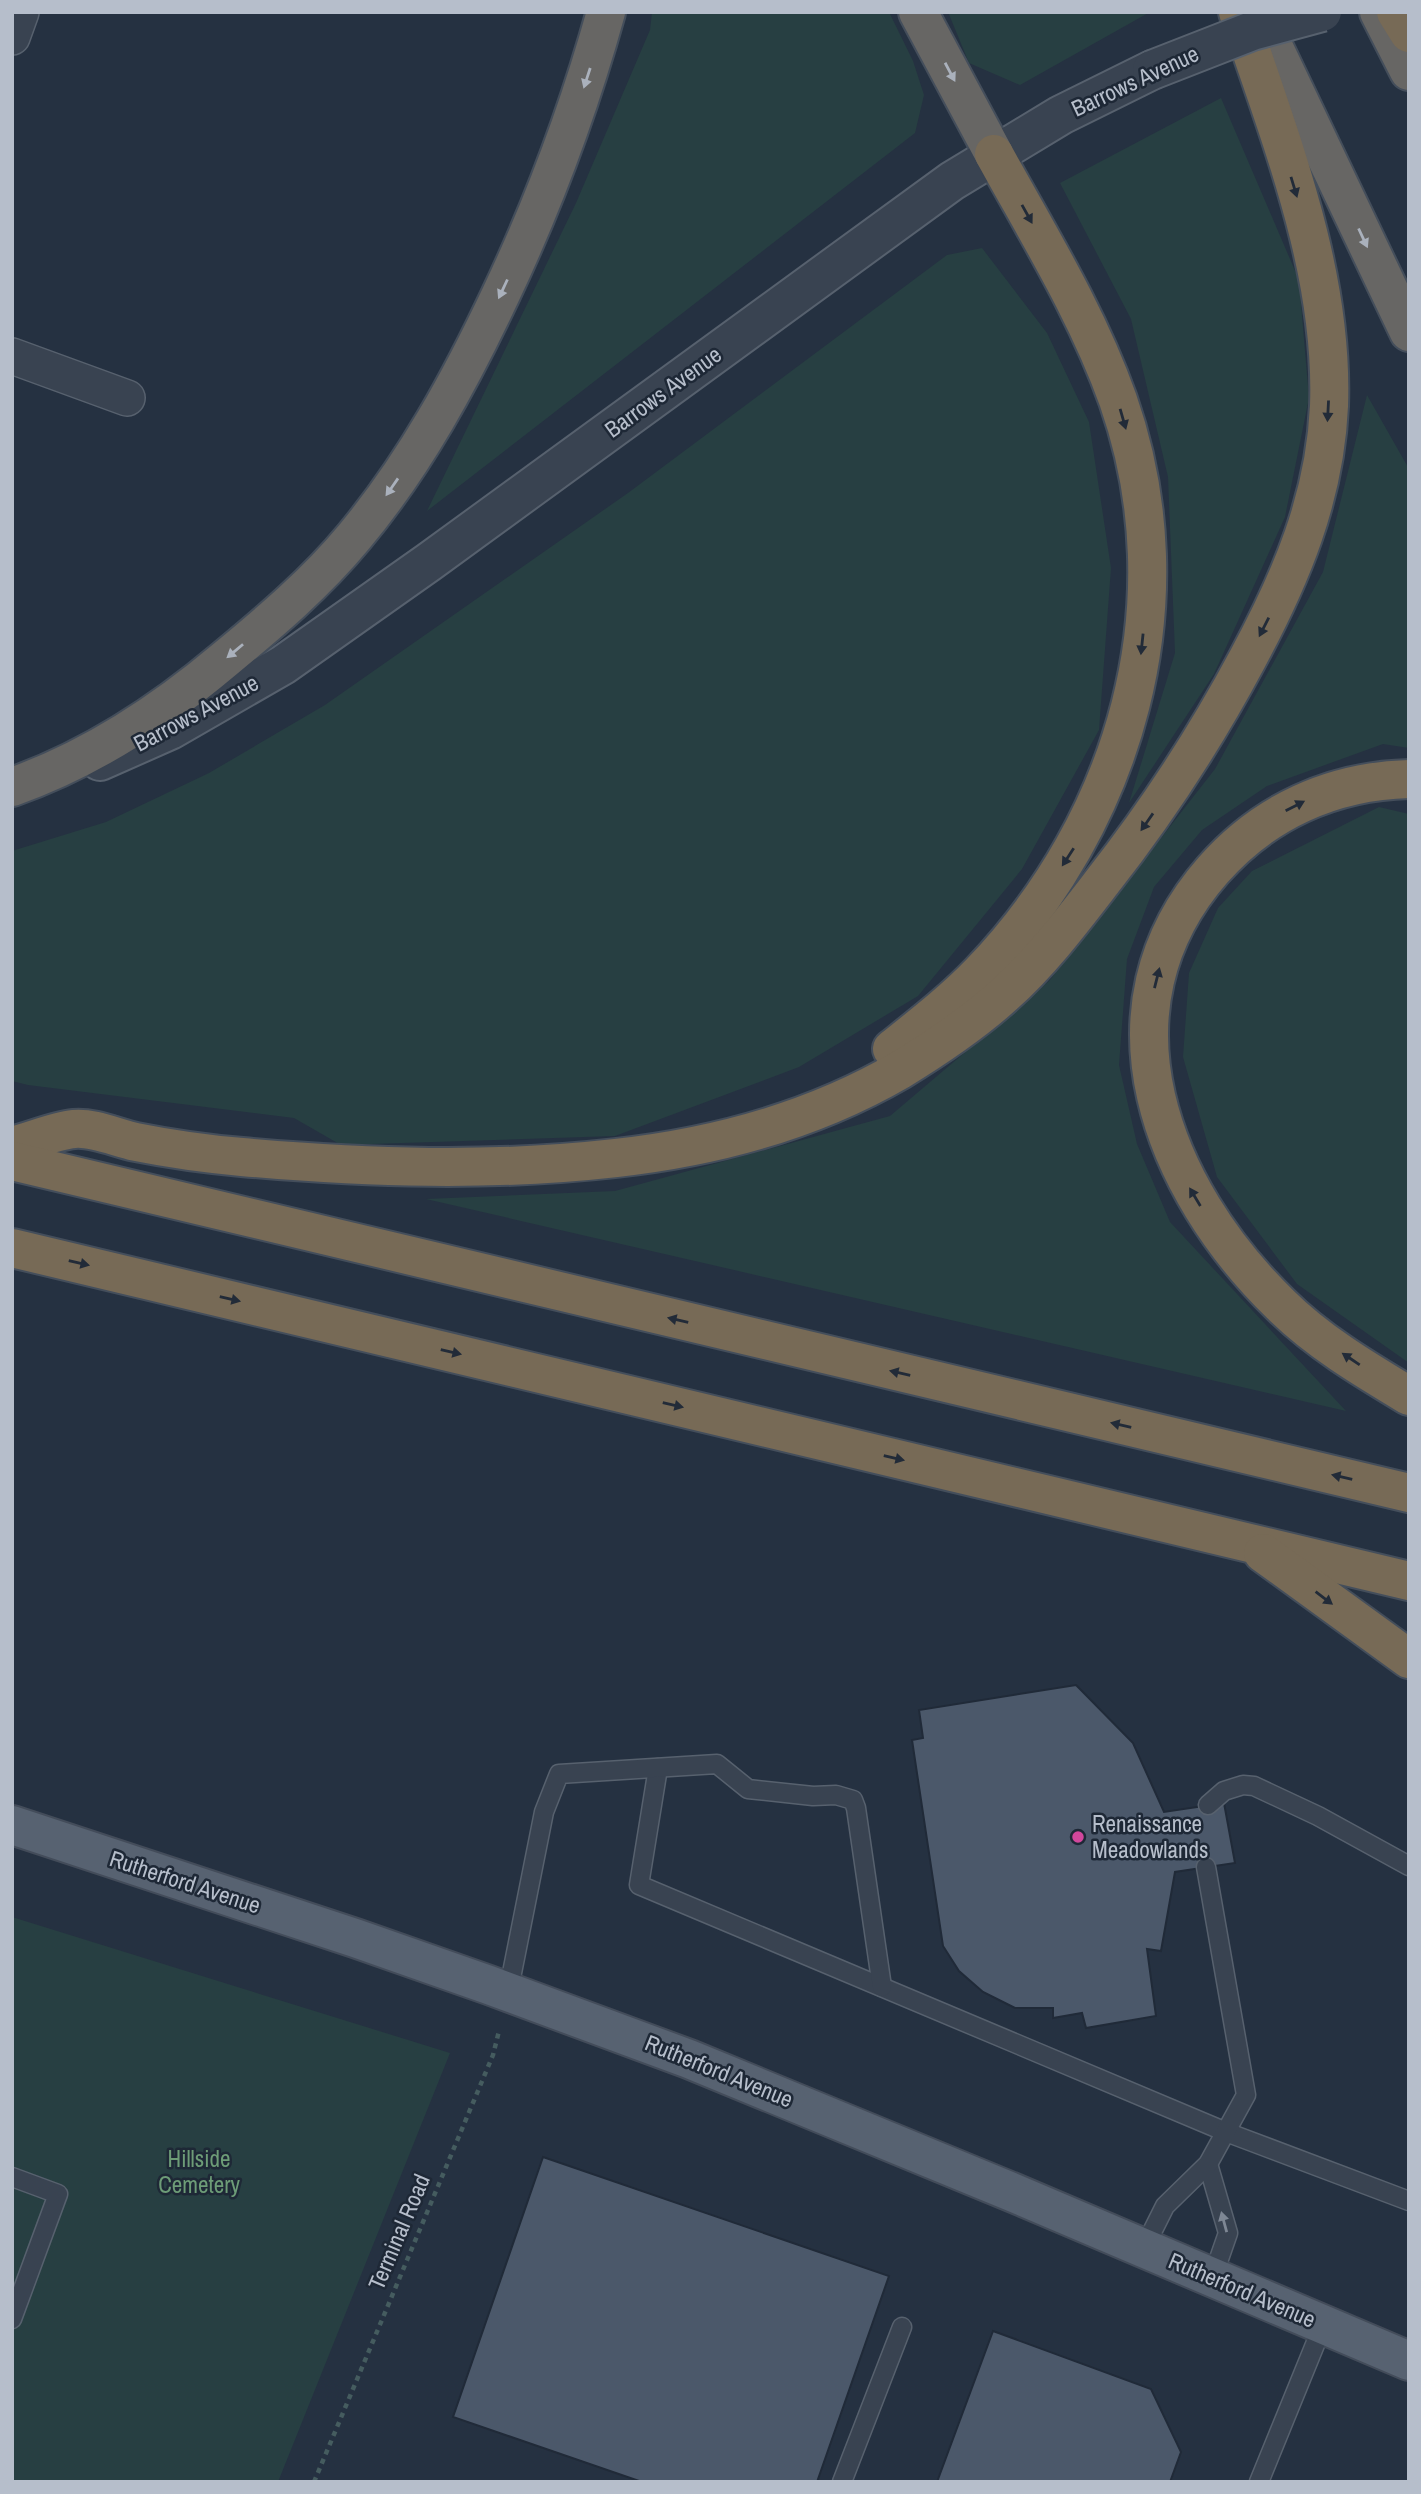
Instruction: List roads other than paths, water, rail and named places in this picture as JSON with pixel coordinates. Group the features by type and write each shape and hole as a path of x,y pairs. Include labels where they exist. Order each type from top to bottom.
{"highway":[{"path":"12,788 115,740 198,682 330,564 380,504 462,373 510,274 565,142 606,12"},
{"path":"661,1152 739,1127 818,1093 890,1050 952,999 997,954 1076,846 1111,772 1125,732 1142,651 1147,569 1144,528 1130,445 1118,402 1102,358 1064,281 918,12"},
{"path":"12,1146 78,1128 136,1142 236,1156 381,1166 521,1166 661,1152 781,1123 861,1091 938,1045 1005,995 1059,937 1140,833 1215,719 1259,638 1297,559 1317,494 1329,404 1325,323 1310,243 1238,12"},
{"path":"1257,12 1409,332"},
{"path":"1379,12 1409,71"},
{"path":"1396,12 1409,33"},
{"path":"1409,779 1377,781 1322,794 1271,819 1225,857 1189,902 1165,949 1152,999 1150,1049 1157,1103 1172,1151 1189,1187 1223,1239 1259,1283 1304,1325 1334,1348 1409,1396"},
{"path":"12,1161 1409,1493"},
{"path":"12,1248 1409,1581"},
{"path":"1249,1542 1409,1659"}],"main road":[{"name":"Rutherford Avenue","path":"12,1825 344,1934 611,2029 763,2088 1409,2361"}],"street":[{"path":"12,37 21,12"},
{"name":"Barrows Avenue","path":"12,788 61,775 127,750 208,710 283,665 429,562 952,181 994,154 1061,116 1152,70 1252,31 1322,12"},
{"path":"12,356 127,398"}],"lane":[{"path":"508,1993 544,1812 559,1774 717,1764 748,1789 813,1796 846,1796 853,1800 882,1987"},
{"path":"658,1768 639,1885 1226,2132 1409,2201"},
{"path":"1208,1805 1224,1791 1243,1785 1254,1786 1318,1816 1409,1866"},
{"path":"1144,2248 1166,2206 1208,2164 1245,2095 1206,1867"},
{"path":"1208,2164 1228,2233 1212,2279"},
{"path":"12,2177 58,2194 12,2319"},
{"path":"1259,2482 1323,2325"},
{"path":"842,2482 902,2327"}],"place":[{"name":"Renaissance Meadowlands","path":"1078,1837"}],"park label":[{"name":"Hillside Cemetery","path":"199,2172"}]}
